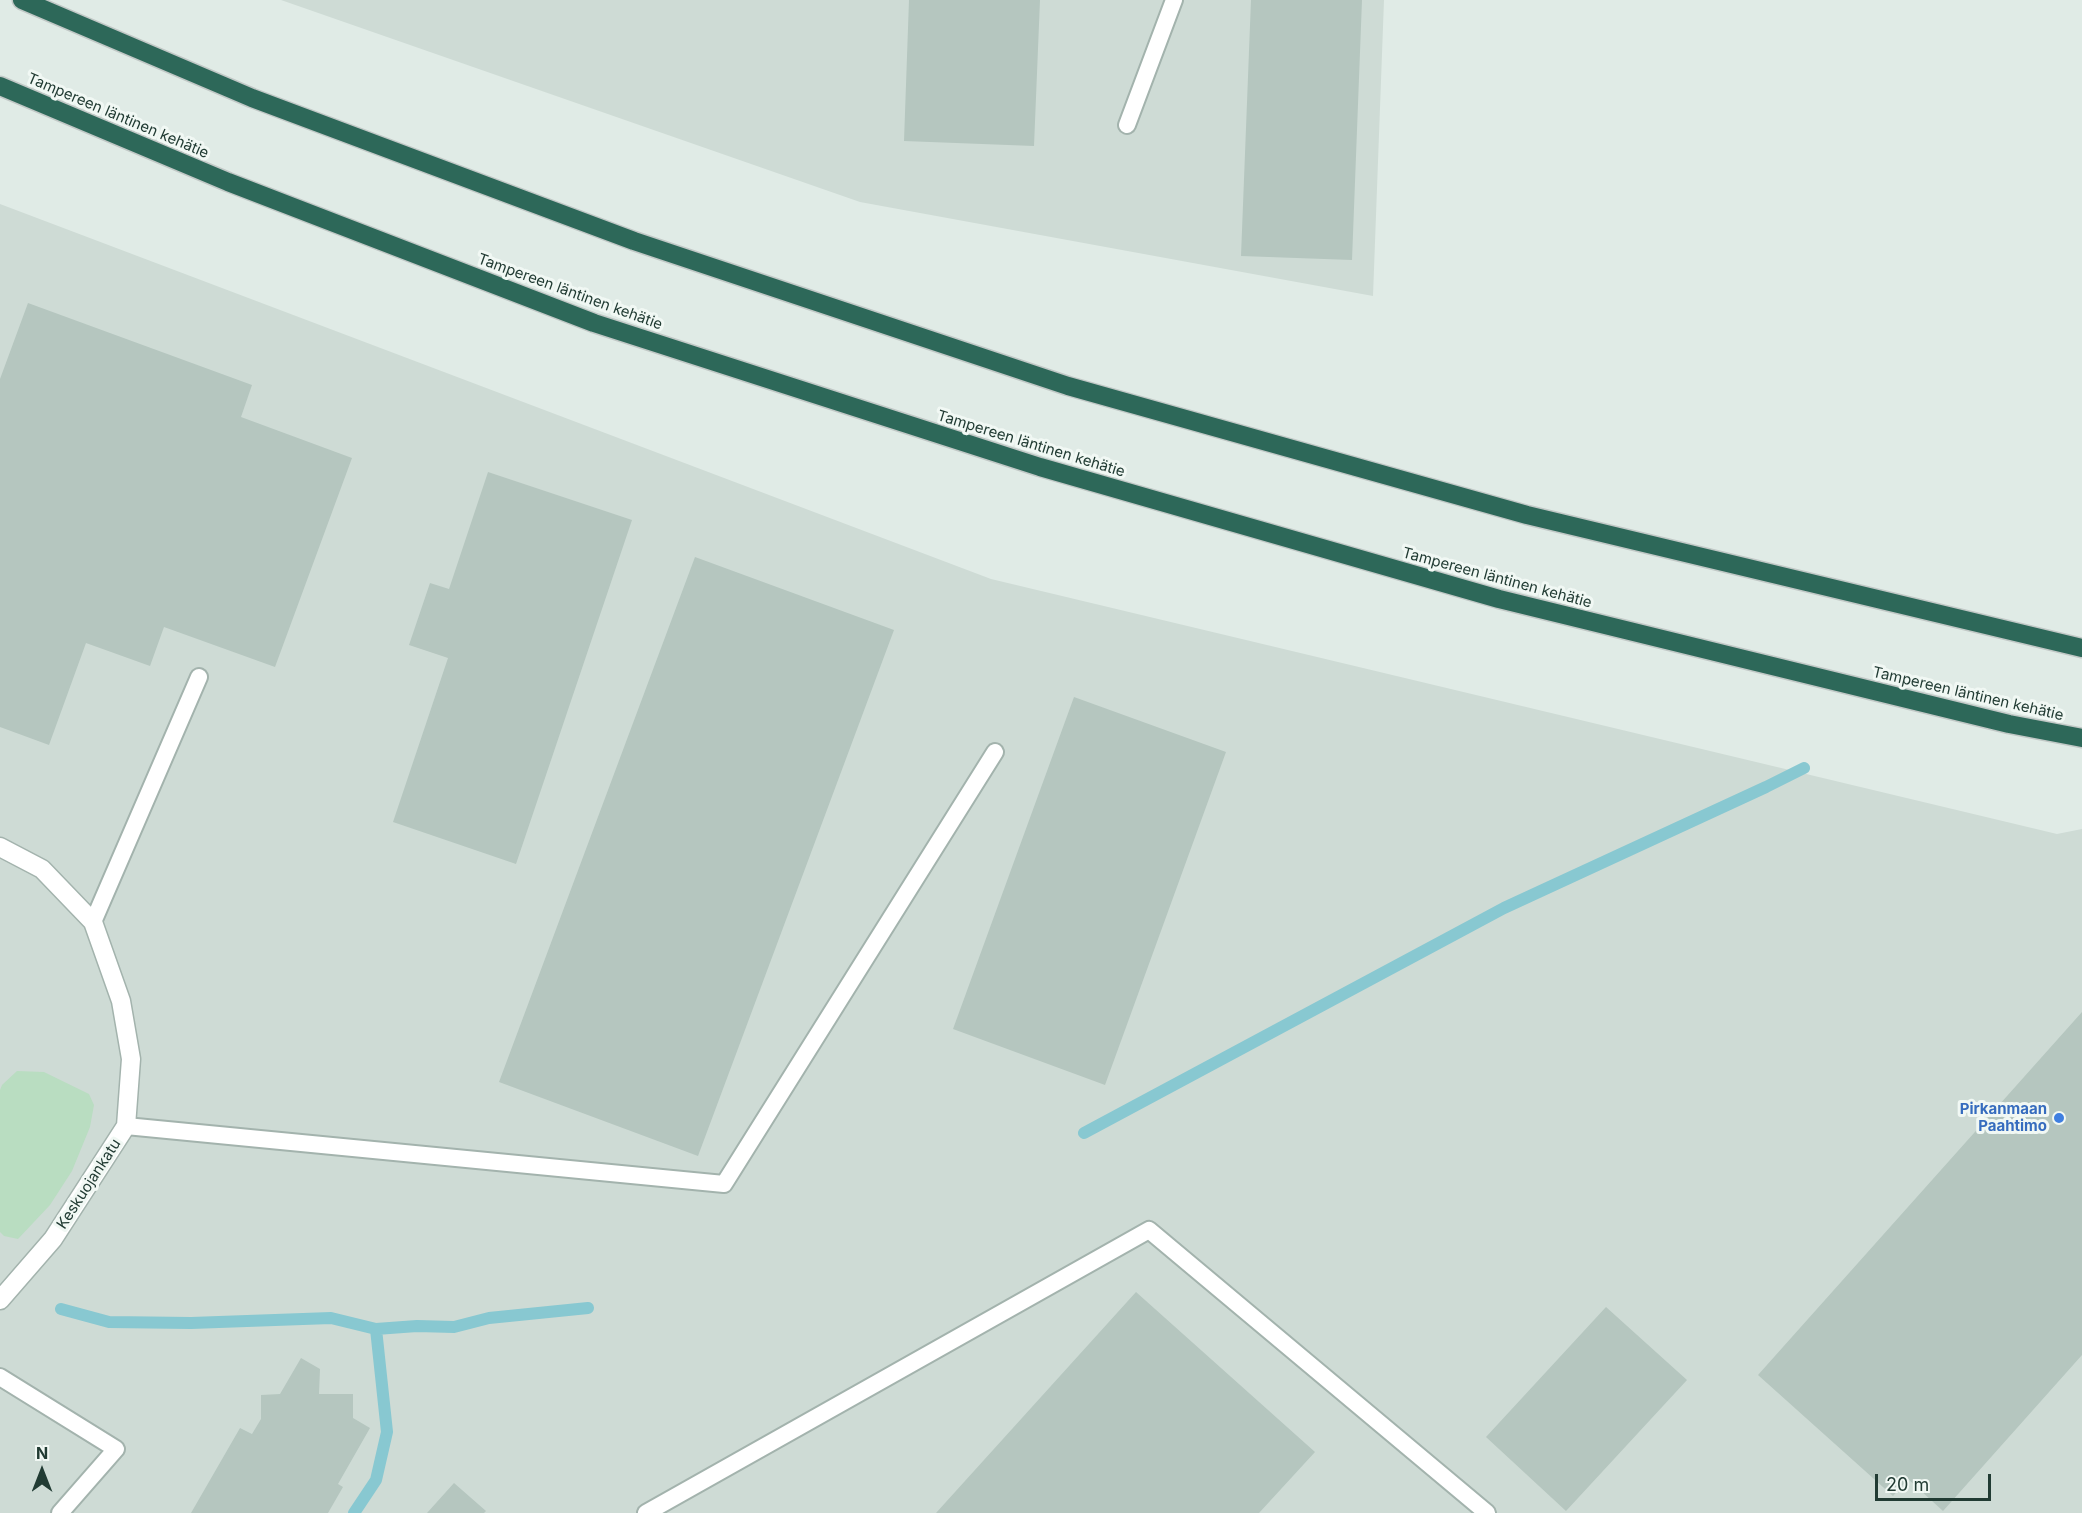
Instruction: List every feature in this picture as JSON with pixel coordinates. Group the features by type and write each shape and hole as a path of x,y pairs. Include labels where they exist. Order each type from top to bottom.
{"highway":[{"path":"22,0 252,98 634,241 1068,386 1527,515 2082,648"},
{"name":"Tampereen läntinen kehätie","path":"0,86 228,182 594,323 1040,467 1499,599 2009,724 2082,738"}],"street":[{"name":"Keskuojankatu","path":"0,848 42,869 93,922 121,1001 131,1059 126,1126 53,1239 0,1300"}],"lane":[{"path":"1127,125 1174,0"},
{"path":"93,922 199,677"},
{"path":"126,1126 724,1184 995,752"},
{"path":"646,1513 1149,1230 1487,1513"},
{"path":"0,1377 116,1449 60,1513"}],"shaded area":[{"path":"281,0 1384,0 1373,296 860,202"},
{"path":"0,204 991,579 2057,834 2082,829 2082,1513 0,1513"}],"green space":[{"path":"17,1071 44,1072 89,1094 94,1105 90,1127 72,1171 50,1205 18,1239 4,1236 0,1232 0,1090 2,1085"}],"building":[{"path":"909,0 1040,0 1034,146 904,141"},
{"path":"1251,0 1362,0 1352,260 1241,256"},
{"path":"28,303 252,385 241,417 352,458 275,667 164,627 150,666 86,643 49,745 0,727 0,379"},
{"path":"488,472 632,520 516,864 393,822 448,658 409,645 430,583 449,589"},
{"path":"695,557 894,630 698,1156 499,1082"},
{"path":"1074,697 1226,752 1105,1085 953,1029"},
{"path":"2082,1012 2082,1355 1943,1511 1908,1479 1893,1496 1758,1375"},
{"path":"1136,1292 1315,1452 1259,1513 936,1513"},
{"path":"1606,1307 1687,1380 1566,1511 1486,1437"},
{"path":"301,1358 320,1369 319,1394 353,1394 353,1418 370,1428 338,1484 343,1487 328,1513 191,1513 240,1428 252,1434 261,1419 261,1395 280,1394"},
{"path":"454,1483 486,1511 484,1513 427,1513"}],"waterway":[{"path":"1084,1133 1504,908 1804,768"},
{"path":"61,1309 109,1322 191,1323 331,1318 376,1329 417,1326 454,1327 489,1318 588,1308"},
{"path":"354,1513 376,1480 387,1432 376,1329"}],"place":[{"name":"Pirkanmaan Paahtimo","path":"2059,1118"}]}
